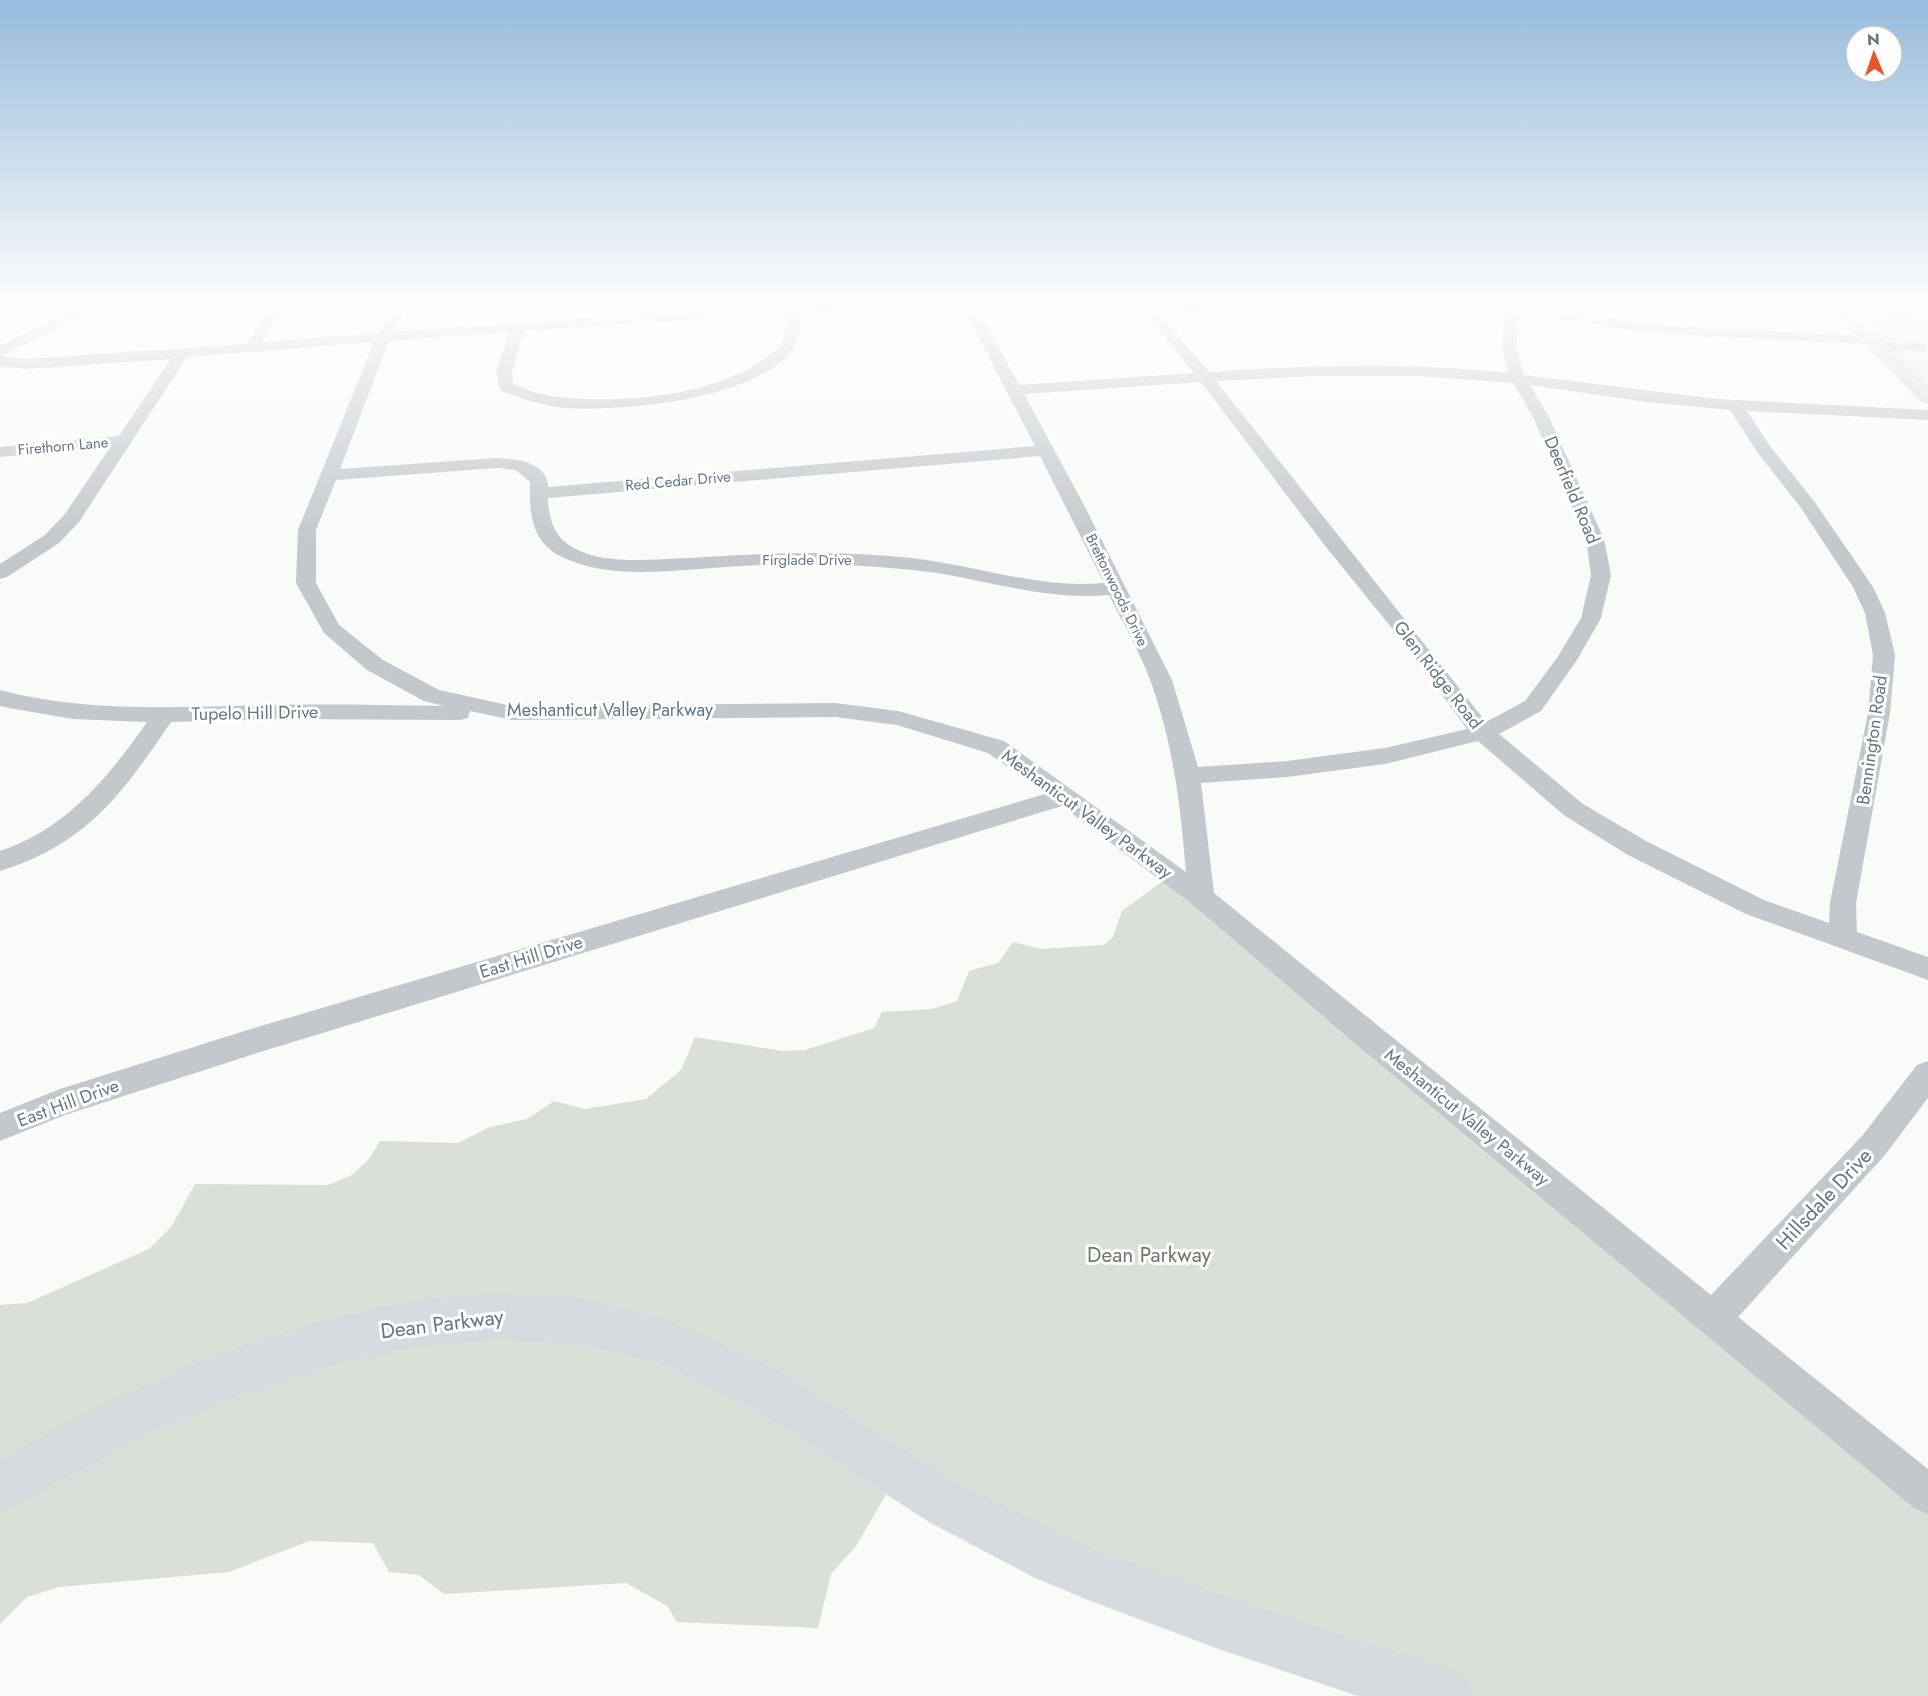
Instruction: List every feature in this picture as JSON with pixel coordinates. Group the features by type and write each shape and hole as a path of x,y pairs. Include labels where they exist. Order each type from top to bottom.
{"main road":[{"path":"1914,384 1928,398"},
{"name":"Dean Parkway","path":"0,1487 38,1464 132,1416 219,1379 303,1349 367,1333 476,1317 497,1315 576,1319 616,1327 664,1341 759,1386 810,1416 918,1487 1057,1560 1235,1629 1445,1696"}],"street":[{"path":"0,573 52,539 72,518 162,384"},
{"name":"Meshanticut Valley Parkway","path":"364,384 307,530 306,583 331,629 375,665 432,696 512,713 835,710 898,718 996,747 1201,897 1361,1031 1928,1494"},
{"path":"506,384 506,387 532,400 563,404 610,404 671,397 722,384"},
{"name":"Brettonwoods Drive","path":"1011,384 1117,588 1161,680 1184,753 1193,806 1201,897"},
{"path":"1014,390 1108,384"},
{"name":"Glen Ridge Road","path":"1211,384 1333,543 1415,643 1481,731 1574,810 1637,848 1755,907 1928,969"},
{"name":"Deerfield Road","path":"1188,776 1287,769 1385,756 1499,725 1533,706 1566,660 1591,618 1601,575 1595,539 1541,417 1521,384"},
{"path":"1564,384 1648,397 1735,405 1928,415"},
{"name":"Bennington Road","path":"1735,405 1764,449 1808,505 1863,587 1875,612 1884,655 1874,745 1843,903 1843,937"},
{"name":"Firethorn Lane","path":"0,452 126,440"},
{"name":"Red Cedar Drive","path":"539,493 1046,450"},
{"path":"328,475 510,463 521,465 540,480 539,493"},
{"name":"Firglade Drive","path":"539,493 540,523 547,537 560,548 579,557 638,564 809,558 870,561 942,568 1062,591 1090,592 1117,588"},
{"name":"Tupelo Hill Drive","path":"0,697 9,701 73,712 164,715 286,712 512,713"},
{"path":"0,861 15,857 56,838 83,817 115,785 164,715"},
{"name":"East Hill Drive","path":"0,1127 60,1103 250,1042 1066,796"},
{"name":"Hillsdale Drive","path":"1713,1318 1873,1146 1928,1074"}],"shaded area":[{"path":"1915,384 1928,384 1928,397"}],"green space":[{"name":"Dean Parkway","path":"1172,874 1928,1493 1928,1696 1474,1696 1371,1667 898,1474 856,1546 831,1574 818,1628 677,1622 667,1606 626,1583 444,1594 419,1575 389,1572 373,1543 309,1541 229,1572 59,1587 27,1597 0,1624 0,1305 27,1303 149,1249 172,1226 195,1184 328,1185 352,1175 369,1159 380,1141 458,1143 490,1127 527,1119 554,1101 585,1109 646,1099 681,1070 695,1037 783,1051 805,1050 874,1028 882,1012 932,1009 957,1001 969,971 998,963 1013,942 1041,949 1104,945 1113,937 1122,911"}]}
